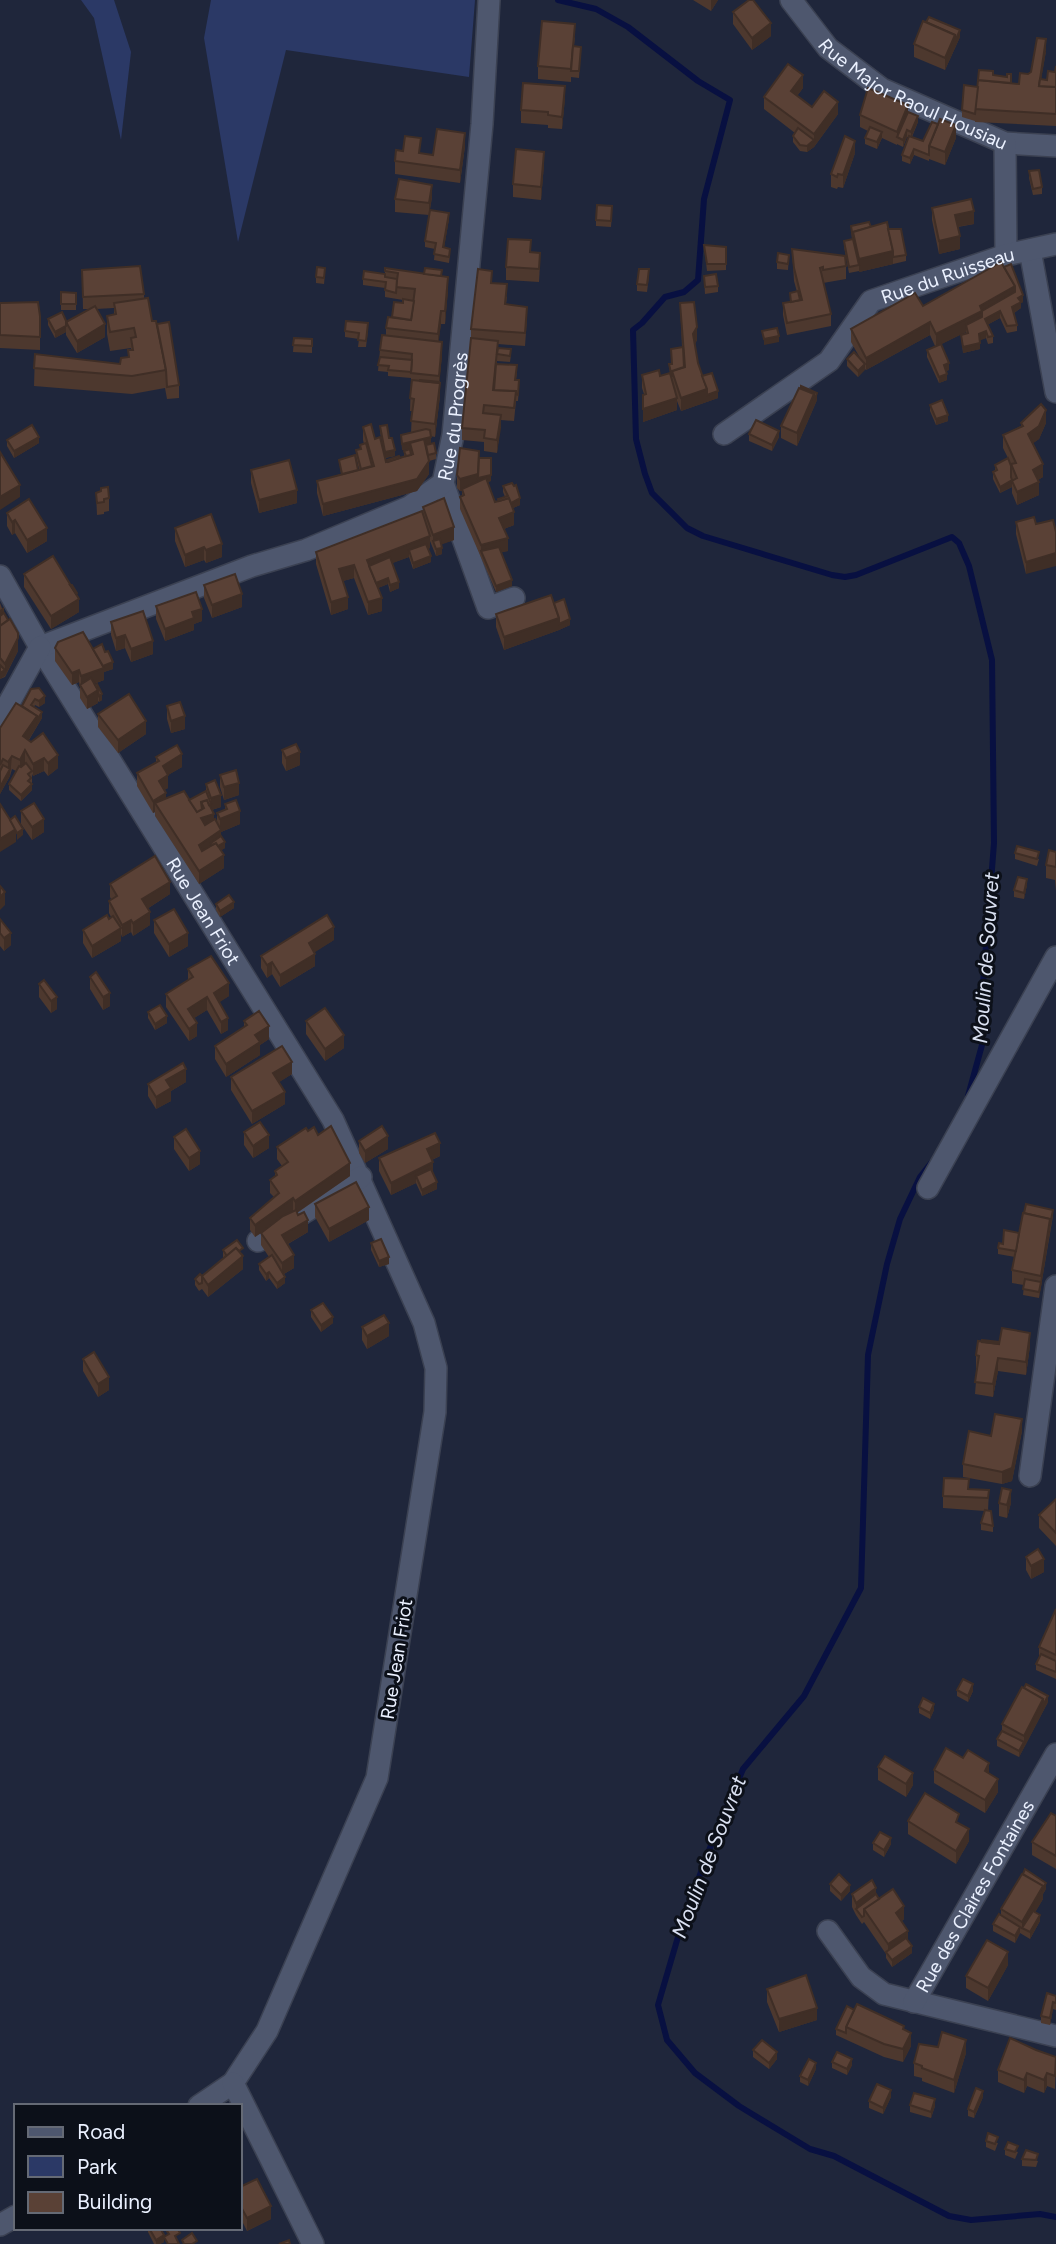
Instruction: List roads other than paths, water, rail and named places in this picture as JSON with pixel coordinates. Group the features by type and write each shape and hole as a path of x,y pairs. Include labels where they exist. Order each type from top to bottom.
{"street":[{"name":"Rue du Progrès","path":"40,647 252,566 319,545 409,507 443,483 453,435 482,124 489,0"},
{"name":"Rue Major Raoul Housiau","path":"791,0 828,48 882,89 1006,143 1056,146"},
{"path":"1006,143 1006,255"},
{"name":"Rue du Ruisseau","path":"724,434 829,361 871,301 1006,255 1056,244"},
{"path":"1030,250 1056,393"},
{"path":"443,483 488,608 514,598"},
{"name":"Rue Jean Friot","path":"0,576 40,647 333,1120 424,1323 436,1368 435,1412 377,1778 267,2031 233,2083 203,2104"},
{"path":"0,719 40,647"},
{"path":"928,1188 1056,957"},
{"path":"258,1241 360,1177"},
{"path":"1030,1476 1056,1286"},
{"name":"Rue des Claires Fontaines","path":"914,2002 1056,1755"},
{"path":"828,1931 861,1977 884,1993 1056,2036"},
{"path":"233,2083 313,2244"}],"waterway":[{"name":"Moulin de Souvret","path":"558,0 596,9 628,27 698,81 730,100 704,199 698,280 684,292 665,297 633,330 636,439 652,493 687,528 703,536 832,575 856,575 952,537 959,543 969,566 992,660 994,843 982,997 982,1045 968,1096"},
{"name":"Moulin de Souvret","path":"931,1163 920,1177 900,1219 887,1264 868,1355 861,1588 804,1696 743,1769 683,1920 658,2005 667,2040 695,2073 739,2106 810,2149 834,2156 949,2216 971,2220 1040,2214 1056,2217"}]}
